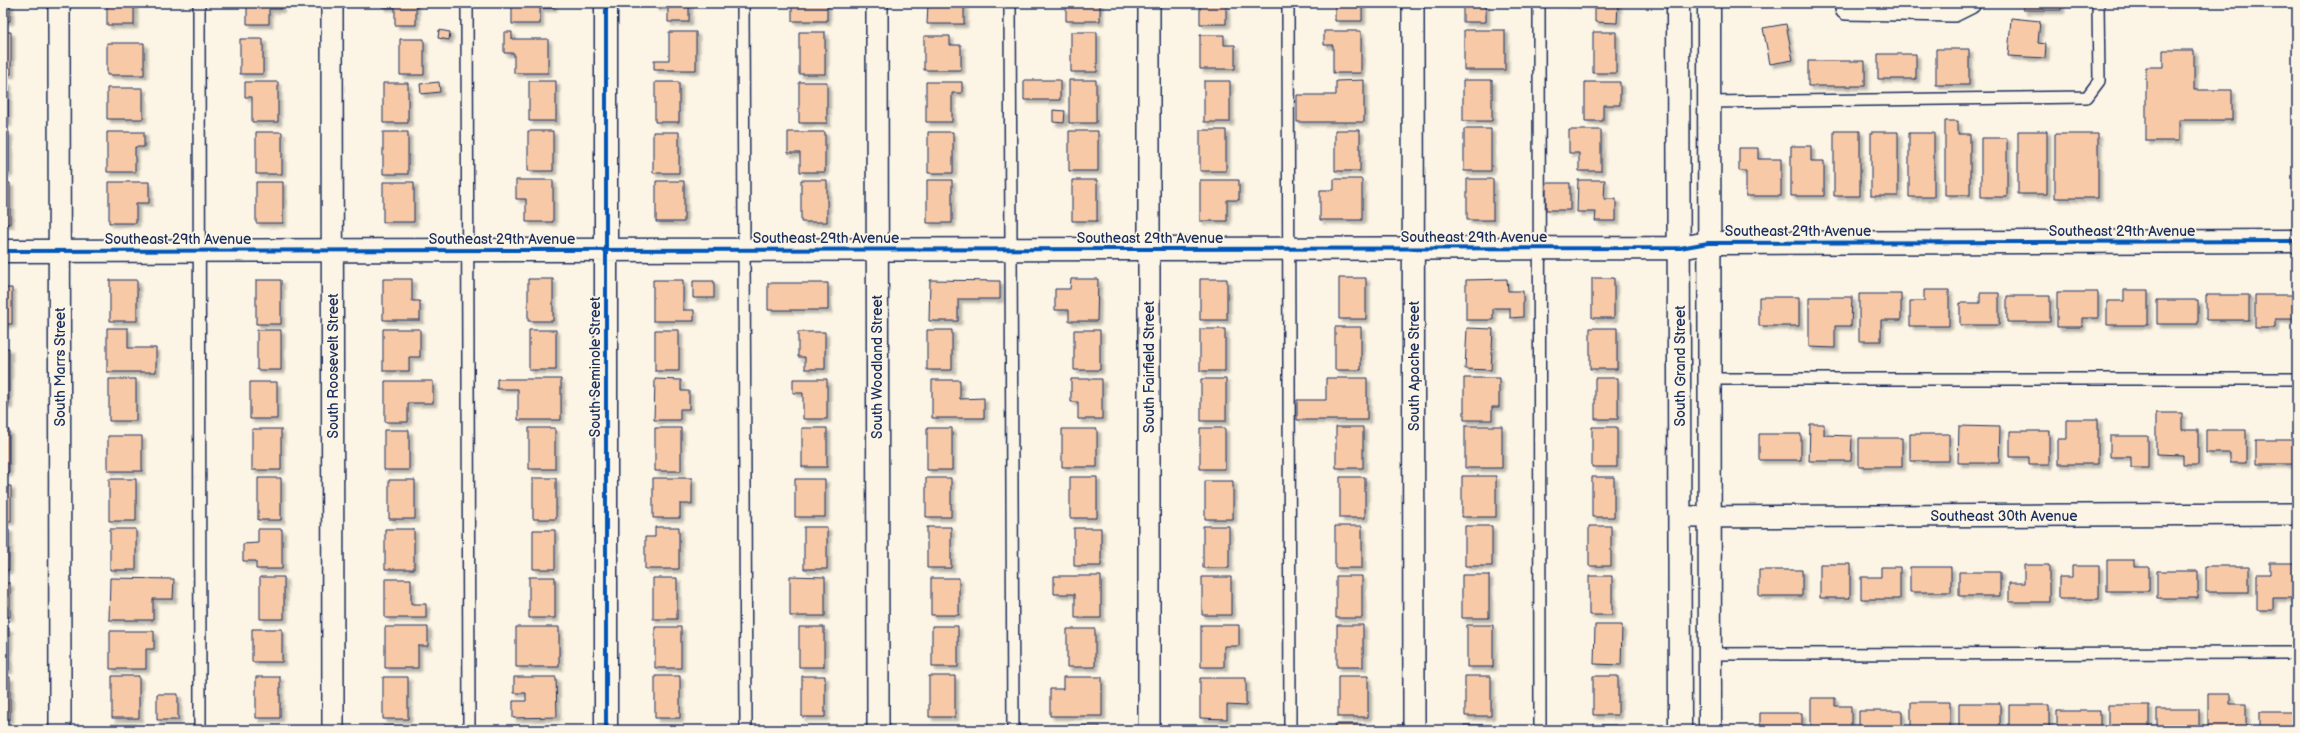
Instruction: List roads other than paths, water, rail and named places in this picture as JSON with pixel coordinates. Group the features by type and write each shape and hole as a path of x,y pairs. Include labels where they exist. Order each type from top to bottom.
{"street":[{"name":"South Marrs Street","path":"59,3 60,730"},
{"name":"South Roosevelt Street","path":"332,3 333,730"},
{"name":"South Seminole Street","path":"606,3 606,730"},
{"name":"South Woodland Street","path":"877,3 878,730"},
{"name":"South Fairfield Street","path":"1149,3 1149,730"},
{"name":"South Apache Street","path":"1413,3 1414,730"},
{"name":"South Grand Street","path":"1678,3 1680,248 1680,730"},
{"name":"South Grand Street","path":"1709,3 1708,243 1710,730"},
{"path":"1846,8 1954,11 1970,3"},
{"name":"Southeast 29th Avenue","path":"3,251 1680,248 1708,243 2297,241"},
{"name":"Southeast 30th Avenue","path":"1680,517 2297,514"}],"lane":[{"path":"199,3 200,730"},
{"path":"467,3 466,250 469,730"},
{"path":"743,3 746,730"},
{"path":"1010,3 1013,730"},
{"path":"1288,3 1290,730"},
{"path":"1539,3 1538,248 1540,730"},
{"path":"1709,102 2087,97 2099,81 2098,3"},
{"path":"1709,379 2297,379"},
{"path":"1710,654 2297,653"}]}
